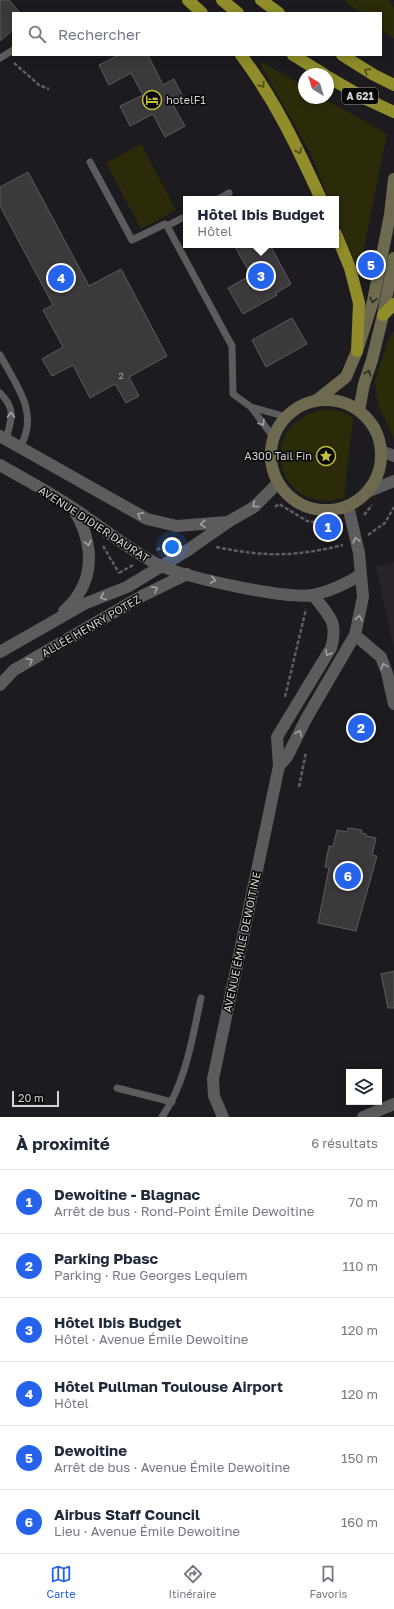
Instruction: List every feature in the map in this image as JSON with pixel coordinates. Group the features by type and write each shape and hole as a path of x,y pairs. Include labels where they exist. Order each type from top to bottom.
{"highway":[{"path":"188,0 201,12"},
{"path":"222,0 237,12"},
{"path":"260,0 278,12"},
{"path":"242,56 263,85 282,116 320,196"},
{"path":"295,56 314,68"},
{"name":"A 621","path":"344,56 374,75 394,85"},
{"name":"A 621","path":"334,80 366,99 394,112"},
{"path":"339,241 350,268 359,303 357,351"},
{"path":"384,315 394,304"}],"main road":[{"path":"317,400 343,403 359,411 374,429 381,451 380,467 375,480 367,492 348,506 332,510 316,510 301,505 292,498 278,483 272,468 271,453 274,438 287,417 298,408 317,400 346,377 357,351 373,301 390,215 394,179"},
{"path":"359,411 364,384 384,315 394,258"}],"street":[{"name":"AVENUE DIDIER DAURAT","path":"3,438 146,519 177,526 228,522"},
{"path":"381,451 394,456"},
{"name":"AVENUE DIDIER DAURAT","path":"0,465 72,507 145,558 162,566 201,542 228,522 254,507 278,483"},
{"path":"367,492 394,481"},
{"name":"AVENUE ÉMILE DEWOITINE","path":"279,766 287,757 306,719 355,635 363,597 359,553 348,506"},
{"name":"ALLÉE HENRY POTEZ","path":"57,620 79,594 89,568 89,548 86,535 82,524 72,507"},
{"path":"162,566 187,574 293,595 312,595 343,586 360,574"},
{"name":"ALLÉE HENRY POTEZ","path":"0,652 84,604 127,587 162,566"},
{"name":"ALLÉE HENRY POTEZ","path":"0,685 14,670 142,596 187,574"},
{"name":"AVENUE ÉMILE DEWOITINE","path":"223,1117 214,1096 213,1079 279,766 277,737 331,648 335,634 331,618 312,595"},
{"path":"355,635 381,657 387,673 394,704"},
{"path":"363,1117 394,1104"}],"lane":[{"path":"2,56 12,51"},
{"path":"90,162 132,240 165,224 167,226 183,218"},
{"path":"224,196 229,193"},
{"path":"167,226 232,346 234,394 251,407 274,438"},
{"path":"0,355 27,407 29,418 28,432 20,447"},
{"path":"0,393 12,410 12,417 3,438"},
{"path":"251,407 287,417"},
{"path":"162,1117 172,1102 182,1079 201,998"},
{"path":"117,1088 172,1102"}],"path":[{"path":"2,56 39,84 49,89"},
{"path":"273,508 279,504 307,520 320,523 337,521 343,534 365,528 364,514 376,502"},
{"path":"368,536 377,531 394,507"},
{"path":"162,547 178,534"},
{"path":"211,546 279,556 316,552 345,545"},
{"path":"283,703 307,610 302,607"},
{"path":"299,787 307,746"}],"shaded area":[{"path":"344,0 389,0 394,8 394,39 382,30 382,12 359,12"},
{"path":"258,60 298,83 298,104 334,104 387,134 359,273 339,223 339,196 328,196 312,156"},
{"path":"141,144 176,210 141,229 106,163"},
{"path":"394,330 394,439 379,407 376,385 374,384 387,343"},
{"path":"327,409 342,412 353,418 344,498 320,500 302,494 289,482 282,465 281,447 288,430 303,417"},
{"path":"394,562 394,649 376,567"}],"building":[{"path":"0,0 9,0 19,12 12,12 12,31 0,41"},
{"name":"hotelF1","path":"117,56 148,56 163,85 174,79 184,99 173,105 185,126 165,137 153,114 130,126 120,106 143,95 131,73 109,85 99,65"},
{"path":"28,172 89,286 121,269 167,356 129,377 139,396 126,403 115,384 90,398 73,365 52,376 42,359 63,347 43,310 53,305 0,206 0,187"},
{"path":"236,248 272,248 291,284 276,293 277,295 243,314 228,288 251,275"},
{"path":"292,318 307,344 266,367 252,340"},
{"path":"348,828 362,830 361,833 366,834 366,836 376,838 372,855 377,856 356,931 318,923 329,868 325,867 329,846 333,847 337,830 347,832"},
{"path":"394,971 394,1008 388,1008 381,974"}],"place":[{"name":"hotelF1","path":"152,100"},
{"name":"Dewoitine","path":"371,265"},
{"name":"Hôtel Ibis Budget","path":"261,276"},
{"name":"Hôtel Pullman Toulouse Airport","path":"61,278"},
{"name":"A300 Tail Fin","path":"326,456"},
{"name":"Dewoitine - Blagnac","path":"328,527"},
{"name":"Parking Pbasc","path":"361,728"},
{"name":"Airbus Staff Council","path":"348,876"}]}
